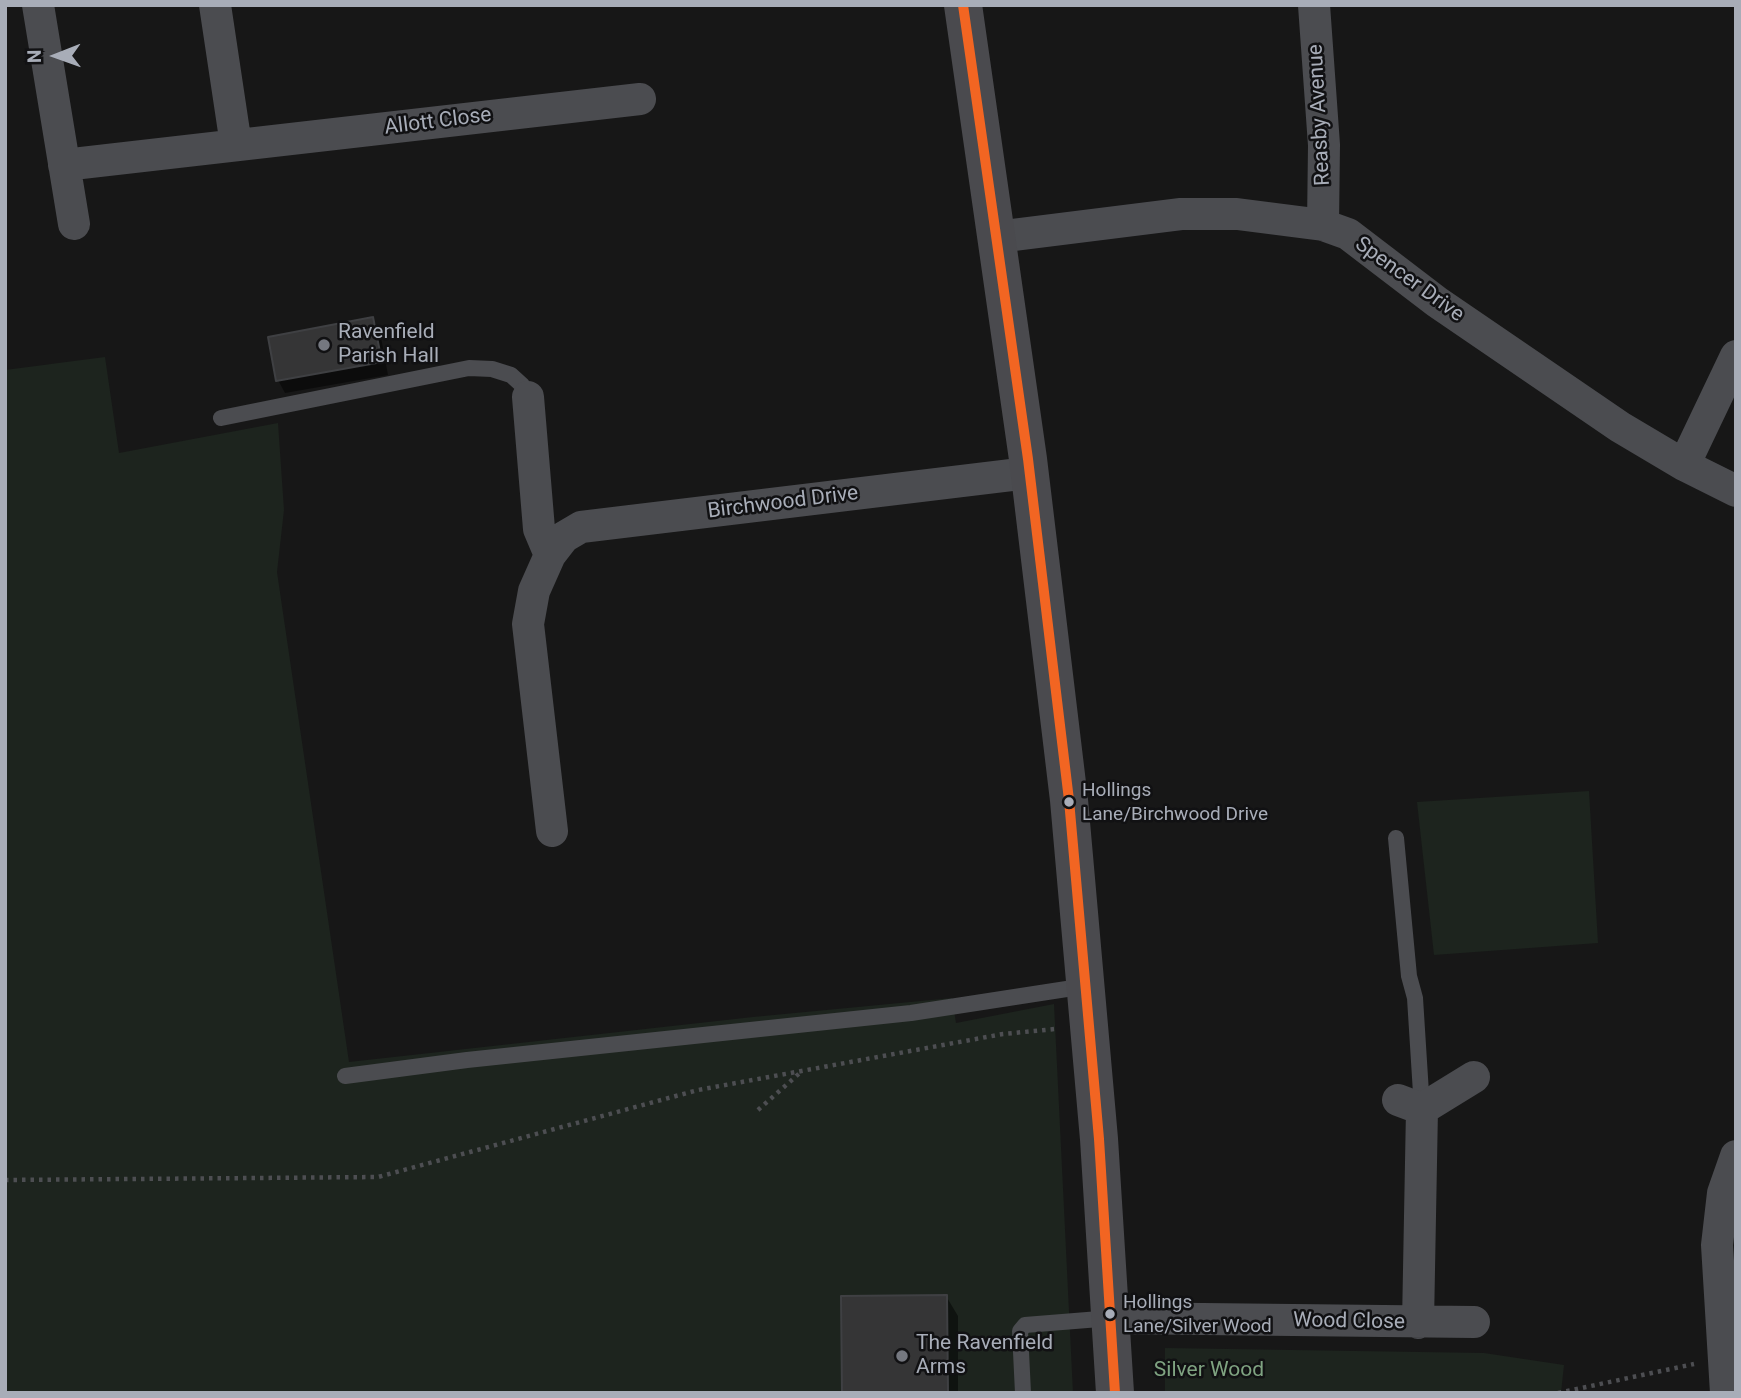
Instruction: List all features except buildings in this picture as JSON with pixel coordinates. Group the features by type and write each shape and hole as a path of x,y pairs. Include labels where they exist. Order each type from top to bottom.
{"street":[{"path":"38,5 74,225"},
{"path":"215,5 236,145"},
{"path":"963,5 997,237 1069,800 1112,1318 1115,1393"},
{"name":"Reasby Avenue","path":"1314,5 1324,145 1323,225"},
{"name":"Allott Close","path":"64,165 640,99"},
{"name":"Spencer Drive","path":"997,237 1181,214 1237,214 1323,225 1348,234 1437,302 1620,427 1684,466 1736,491"},
{"path":"1684,466 1736,356"},
{"path":"528,397 539,529 550,555"},
{"name":"Birchwood Drive","path":"552,831 528,624 534,591 550,555 564,537 581,527 1028,474"},
{"path":"1410,1104 1474,1077"},
{"name":"Wood Close","path":"1410,1104 1418,1323"},
{"path":"1726,1393 1717,1244 1723,1193 1736,1156"},
{"name":"Wood Close","path":"1112,1318 1474,1322"}],"lane":[{"path":"221,418 469,368 492,369 511,375 522,385 528,397"},
{"path":"1396,838 1409,976 1415,998 1410,1104"},
{"path":"345,1076 467,1060 897,1015 1086,986"},
{"path":"1023,1393 1020,1331 1025,1325 1112,1318"}],"path":[{"path":"5,1180 378,1177 698,1090 1003,1034 1089,1026"},
{"path":"758,1110 803,1070"},
{"path":"1558,1393 1724,1357"}],"green space":[{"path":"105,357 119,453 278,423 284,510 277,572 349,1062 753,1017 952,998 956,1023 1054,1004 1073,1393 5,1393 5,370"},
{"path":"1589,791 1598,943 1434,955 1417,802"},
{"name":"Silver Wood","path":"1165,1348 1484,1353 1564,1365 1561,1393 1165,1393"}],"transit line":[{"path":"963,5 1028,459 1069,800 1099,1139 1115,1393"}],"place":[{"name":"Ravenfield Parish Hall","path":"324,345"},
{"name":"Hollings Lane/Birchwood Drive","path":"1069,802"},
{"name":"Hollings Lane/Silver Wood","path":"1110,1314"},
{"name":"The Ravenfield Arms","path":"902,1356"}]}
